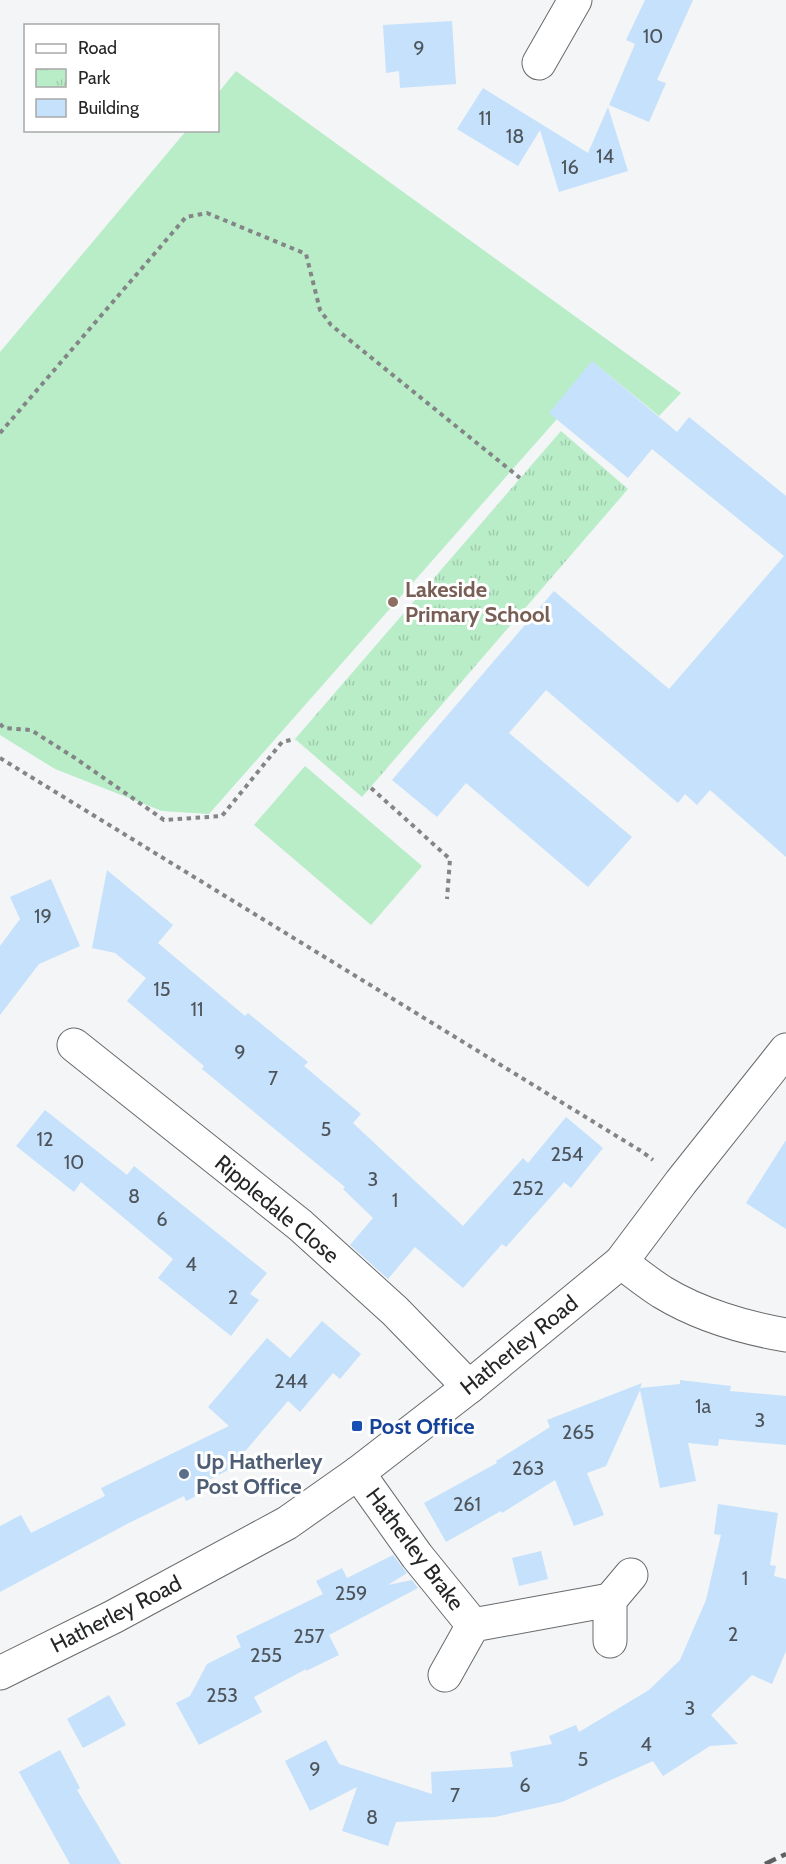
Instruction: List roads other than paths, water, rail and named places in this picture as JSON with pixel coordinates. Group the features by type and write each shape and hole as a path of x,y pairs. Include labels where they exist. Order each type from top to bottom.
{"street":[{"path":"539,63 575,0"},
{"name":"Rippledale Close","path":"74,1045 300,1225 395,1311 469,1387"},
{"name":"Hatherley Road","path":"0,1673 113,1617 287,1523 358,1473 469,1387 621,1262 786,1050"},
{"path":"621,1262 663,1292 694,1309 761,1331 786,1335"},
{"name":"Hatherley Brake","path":"358,1473 417,1556 473,1625"},
{"path":"610,1641 610,1600 631,1575"},
{"name":"Hatherley Brake","path":"473,1625 610,1600"},
{"name":"Hatherley Brake","path":"445,1675 473,1625"}],"railway":[{"path":"765,1864 786,1854"}],"place":[{"name":"Lakeside Primary School","path":"393,602"},
{"name":"Post Office","path":"357,1426"},
{"name":"Up Hatherley Post Office","path":"184,1474"}]}
